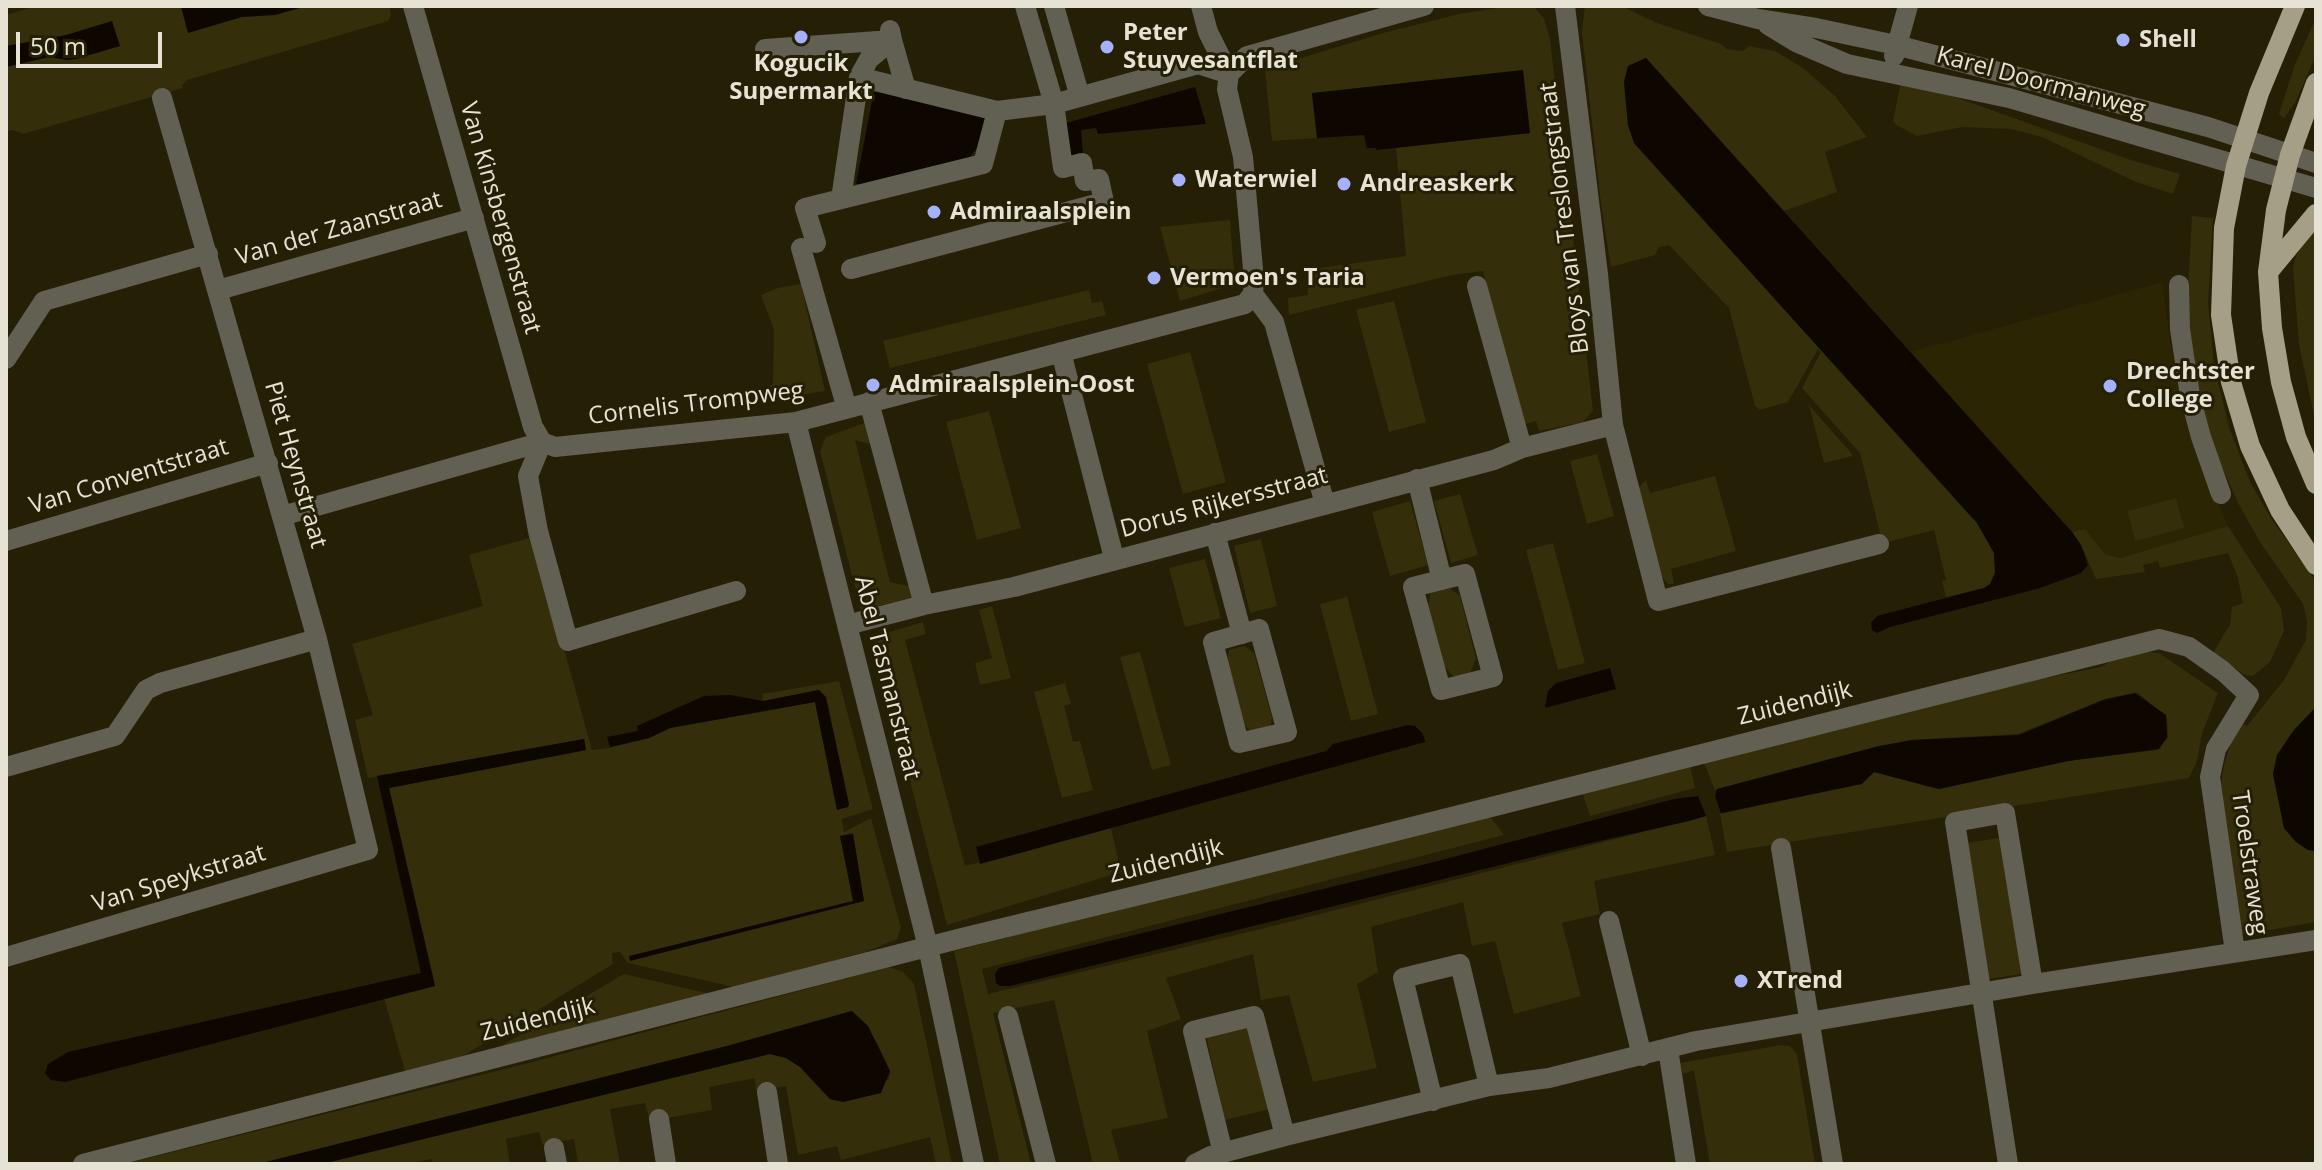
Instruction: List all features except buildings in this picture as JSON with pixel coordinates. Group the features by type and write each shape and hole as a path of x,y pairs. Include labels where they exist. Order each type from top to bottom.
{"main road":[{"path":"2295,6 2259,93 2236,166 2224,228 2221,315 2231,382 2250,446 2294,534 2316,565"},
{"path":"2315,90 2290,155 2276,210 2268,272 2272,328 2281,382 2296,437 2316,484"},
{"path":"2268,272 2316,214"}],"street":[{"name":"Van Kinsbergenstraat","path":"413,6 533,427 542,442"},
{"path":"851,269 1104,202 1099,179 1085,181 1082,163 1063,168 1054,104 1025,6"},
{"path":"1054,6 1080,97"},
{"path":"1201,6 1208,32 1229,74 1227,89 1243,157 1253,294 1274,322 1325,504"},
{"path":"1229,74 1247,56 1424,6"},
{"name":"Bloys van Treslongstraat","path":"1565,6 1613,425 1658,601 1879,544"},
{"name":"Karel Doormanweg","path":"1708,6 1758,19 1896,45 2181,119 2316,163"},
{"path":"1891,72 1908,6"},
{"name":"Karel Doormanweg","path":"1758,19 1816,52 1847,64 2069,114 2316,188"},
{"path":"765,49 891,35"},
{"path":"841,199 859,77 869,59 891,35"},
{"path":"891,35 906,89"},
{"path":"859,77 997,111 1054,104 1198,64 1229,74"},
{"name":"Piet Heynstraat","path":"162,98 317,639 368,850"},
{"path":"847,409 808,245 805,208 983,164 997,111"},
{"name":"Van der Zaanstraat","path":"218,290 474,218"},
{"path":"6,359 44,301 208,254"},
{"path":"2179,285 2180,329 2190,396 2221,494"},
{"path":"1477,286 1522,448"},
{"name":"Cornelis Trompweg","path":"282,516 542,442 555,447 796,422 1245,304 1253,294"},
{"path":"1061,352 1114,558"},
{"path":"869,402 924,605"},
{"name":"Abel Tasmanstraat","path":"796,422 928,947 974,1164"},
{"name":"Dorus Rijkersstraat","path":"847,625 924,605 1014,587 1114,558 1494,460 1522,448 1613,425"},
{"path":"542,442 528,476 538,531 568,641 736,591"},
{"name":"Van Conventstraat","path":"6,541 268,463"},
{"path":"1417,479 1442,580"},
{"path":"1215,533 1242,634"},
{"path":"1465,574 1493,677 1441,690 1413,587 1442,580 1465,574"},
{"path":"1259,629 1287,732 1239,743 1213,642 1242,634 1259,629"},
{"path":"6,767 115,736 146,690 160,683 317,639"},
{"name":"Zuidendijk","path":"83,1164 928,947 2159,639 2189,647 2223,671 2249,695"},
{"name":"Troelstraweg","path":"2235,952 2210,777 2216,749 2249,695"},
{"path":"2008,1164 1955,822 2005,813 2033,984"},
{"path":"1781,848 1833,1164"},
{"name":"Van Speykstraat","path":"6,957 368,850"},
{"path":"1609,921 1642,1056"},
{"name":"Troelstraweg","path":"1195,1164 1285,1136 1489,1086 1549,1078 1696,1041 2316,940"},
{"path":"1433,1101 1403,978 1460,964 1489,1086"},
{"path":"1008,1016 1046,1164"},
{"path":"1223,1153 1193,1031 1254,1016 1285,1136"},
{"path":"1668,1049 1686,1164"},
{"path":"767,1092 778,1164"},
{"path":"659,1119 666,1164"}],"shaded area":[{"path":"36,6 389,6 391,14 388,21 187,80 183,88 23,134 13,130 6,132 6,15"},
{"path":"307,6 275,15 242,17 188,33 181,7"},
{"path":"1510,6 1534,6 1544,19 1550,39 1593,411 1583,422 1539,431 1536,421 1523,425 1483,271 1452,275 1289,315 1288,298 1308,295 1306,270 1406,256 1396,148 1530,133 1312,94 1317,138 1272,141 1265,69 1383,33 1459,14"},
{"path":"1585,6 1622,6 1657,23 1721,44 1726,49 1743,51 1749,46 1775,51 1803,68 1835,96 1867,137 1825,152 1837,192 1784,211 1646,58 1628,66 1624,82 1628,125 1634,143 1977,523 1994,553 1995,573 1990,584 1946,597 1942,581 1946,580 1934,530 1888,542 1881,537 1860,453 1802,388 1821,352 1818,349 1788,402 1760,410 1755,406 1729,308 1669,245 1659,247 1655,255 1611,267 1582,32"},
{"path":"2316,18 2316,55 2295,103 2284,118 2279,114 2295,64"},
{"path":"112,21 120,46 76,59 49,57 6,67 6,46 66,35"},
{"path":"1646,58 2072,532 2081,545 2088,565 2081,573 2040,588 1877,633 1872,630 1871,623 1877,616 1984,588 1990,584 1995,573 1994,553 1977,523 1634,143 1628,125 1624,82 1628,66"},
{"path":"1523,70 1530,133 1376,150 1367,148 1364,135 1317,138 1312,93"},
{"path":"1902,78 2131,160 2180,174 2173,194 2136,182 2042,137 2011,129 1962,127 1917,136 1893,121"},
{"path":"1195,87 1206,124 1098,134 1096,128 1081,130 1083,155 1070,155 1066,123"},
{"path":"874,91 988,118 979,145 970,157 887,184 856,184"},
{"path":"2192,216 2213,218 2208,303 2214,365 2229,427 2250,482 2272,520 2316,581 2316,707 2294,730 2277,755 2273,774 2284,828 2296,842 2316,851 2316,922 2240,935 2221,784 2224,765 2233,735 2241,723 2247,726 2284,680 2306,640 2307,621 2303,604 2260,542 2238,503 2218,458 2202,410 2191,361 2187,309"},
{"path":"1230,220 1234,273 1225,287 1180,301 1160,227"},
{"path":"2313,229 2316,229 2316,424 2299,345 2293,268 2296,256"},
{"path":"2162,282 2172,354 2194,443 2228,526 2120,558 2105,554 2085,529 2072,532 1911,352"},
{"path":"801,284 825,391 763,401 762,390 773,384 774,330 761,295"},
{"path":"1089,290 1092,303 1102,301 1106,315 890,368 883,341"},
{"path":"1394,301 1426,422 1389,432 1356,310"},
{"path":"1190,352 1226,482 1183,494 1147,364"},
{"path":"1809,405 1852,454 1852,456 1824,463"},
{"path":"989,411 1021,528 977,540 946,422"},
{"path":"870,421 877,446 855,440 890,582 913,587 916,597 861,610 820,451 826,437"},
{"path":"1597,454 1614,516 1587,524 1570,461"},
{"path":"1715,476 1736,551 1671,569 1674,584 1668,584 1661,576 1638,488 1646,480 1650,493"},
{"path":"1460,494 1478,555 1451,563 1434,501"},
{"path":"2176,498 2184,528 2135,541 2128,511"},
{"path":"1410,501 1428,565 1390,576 1372,512"},
{"path":"2228,526 2281,608 2284,631 2270,662 2253,676 2245,675 2213,653 2230,624 2232,607 2243,603 2228,553 2160,568 2158,561 2143,565 2145,572 2096,579 2072,532 2085,529 2105,554 2120,558"},
{"path":"533,537 592,750 649,738 670,728 815,702 837,809 848,807 819,690 763,701 762,694 839,681 873,809 842,819 844,832 871,818 901,928 897,939 868,951 738,988 628,963 620,952 612,953 613,964 458,1059 406,1074 384,998 435,985 389,788 586,750 584,739 368,778 355,720 373,715 352,644 483,606 469,555","holes":["853,834 864,901 629,957 854,901 840,836"]},
{"path":"1261,539 1277,606 1250,613 1234,546"},
{"path":"1553,543 1585,663 1558,670 1526,550"},
{"path":"1205,559 1221,618 1185,627 1169,568"},
{"path":"1448,587 1460,596 1476,659 1470,673 1454,677 1444,666 1428,605 1431,592"},
{"path":"1347,597 1378,714 1351,721 1320,604"},
{"path":"992,606 1011,678 980,685 975,663 992,658 979,610"},
{"path":"923,622 926,634 905,640 965,866 1111,828 1121,872 947,925 873,637"},
{"path":"1244,646 1254,653 1272,717 1270,730 1253,734 1244,724 1227,662 1229,650"},
{"path":"1140,652 1171,765 1152,770 1120,657"},
{"path":"2146,652 2159,653 2218,693 2189,778 1727,852 1720,814 1861,783 1874,772 1938,789 2068,761 2157,750 2168,738 2167,718 2138,693 2108,698 2018,734 1909,740 1715,790 1702,758 1989,689 2101,667 2116,658"},
{"path":"1610,668 1616,689 1545,708 1548,691 1556,683"},
{"path":"1065,683 1071,704 1064,706 1073,742 1080,741 1093,790 1062,798 1034,692"},
{"path":"819,690 826,697 849,804 837,810 815,702 670,728 649,738 610,747 607,737 638,731 637,726 704,696 730,695 763,701"},
{"path":"2135,693 2166,715 2167,737 2159,749 2068,761 1939,789 1874,772 1862,784 1721,813 1715,796 1717,789 1879,746 1913,740 2019,735 2103,700"},
{"path":"2316,707 2316,851 2296,842 2284,828 2273,774 2277,755 2294,730"},
{"path":"1408,725 1415,726 1423,734 1425,742 980,864 976,847 1326,751 1333,744"},
{"path":"584,739 586,750 389,788 435,986 65,1082 51,1080 45,1073 48,1064 68,1052 421,973 377,776"},
{"path":"1690,765 1695,788 1590,816 1582,792"},
{"path":"1698,796 1706,816 1689,821 1010,986 996,983 995,974 999,968 1434,862 1674,799"},
{"path":"1489,815 1504,835 982,969 988,994 1257,930 1706,816 1715,855 1594,881 1600,914 1562,923 1581,996 1514,1014 1495,941 1472,946 1463,902 1371,927 1378,972 1357,984 1377,1068 1313,1082 1289,995 1261,1000 1253,954 1166,978 1181,1019 1147,1031 1168,1118 1111,1130 1120,1162 1112,1164 1093,1164 1054,1000 993,1013 1031,1164 1000,1164 954,951"},
{"path":"853,834 864,901 630,961 629,956 853,901 840,836"},
{"path":"2005,837 2027,973 1989,979 1967,843"},
{"path":"889,967 903,972 914,984 952,1164 936,1164 930,1137 841,1160 837,1146 798,1155 786,1086 756,1091 755,1078 709,1087 712,1110 650,1121 645,1103 610,1109 620,1164 578,1164 574,1139 543,1145 539,1132 506,1139 510,1164 433,1164 432,1159 406,1164 322,1164 770,1054 786,1058 800,1067 830,1099 843,1102 889,1079 890,1071 876,1041 852,1011 727,1046 258,1164 125,1164 525,1064"},
{"path":"624,974 711,994 484,1056"},
{"path":"852,1011 868,1026 890,1071 881,1093 843,1102 830,1099 800,1067 786,1058 770,1054 322,1164 258,1164 727,1046"},
{"path":"1248,1027 1269,1109 1225,1120 1206,1036"},
{"path":"1790,1046 1797,1054 1815,1164 1710,1164 1694,1070 1683,1074 1680,1063"}],"place":[{"name":"Kogucik Supermarkt","path":"801,37"},
{"name":"Shell","path":"2123,40"},
{"name":"Peter Stuyvesantflat","path":"1107,47"},
{"name":"Waterwiel","path":"1179,180"},
{"name":"Andreaskerk","path":"1344,184"},
{"name":"Admiraalsplein","path":"934,212"},
{"name":"Vermoen's Taria","path":"1154,278"},
{"name":"Admiraalsplein-Oost","path":"873,385"},
{"name":"Drechtster College","path":"2110,386"},
{"name":"XTrend","path":"1741,981"}]}
